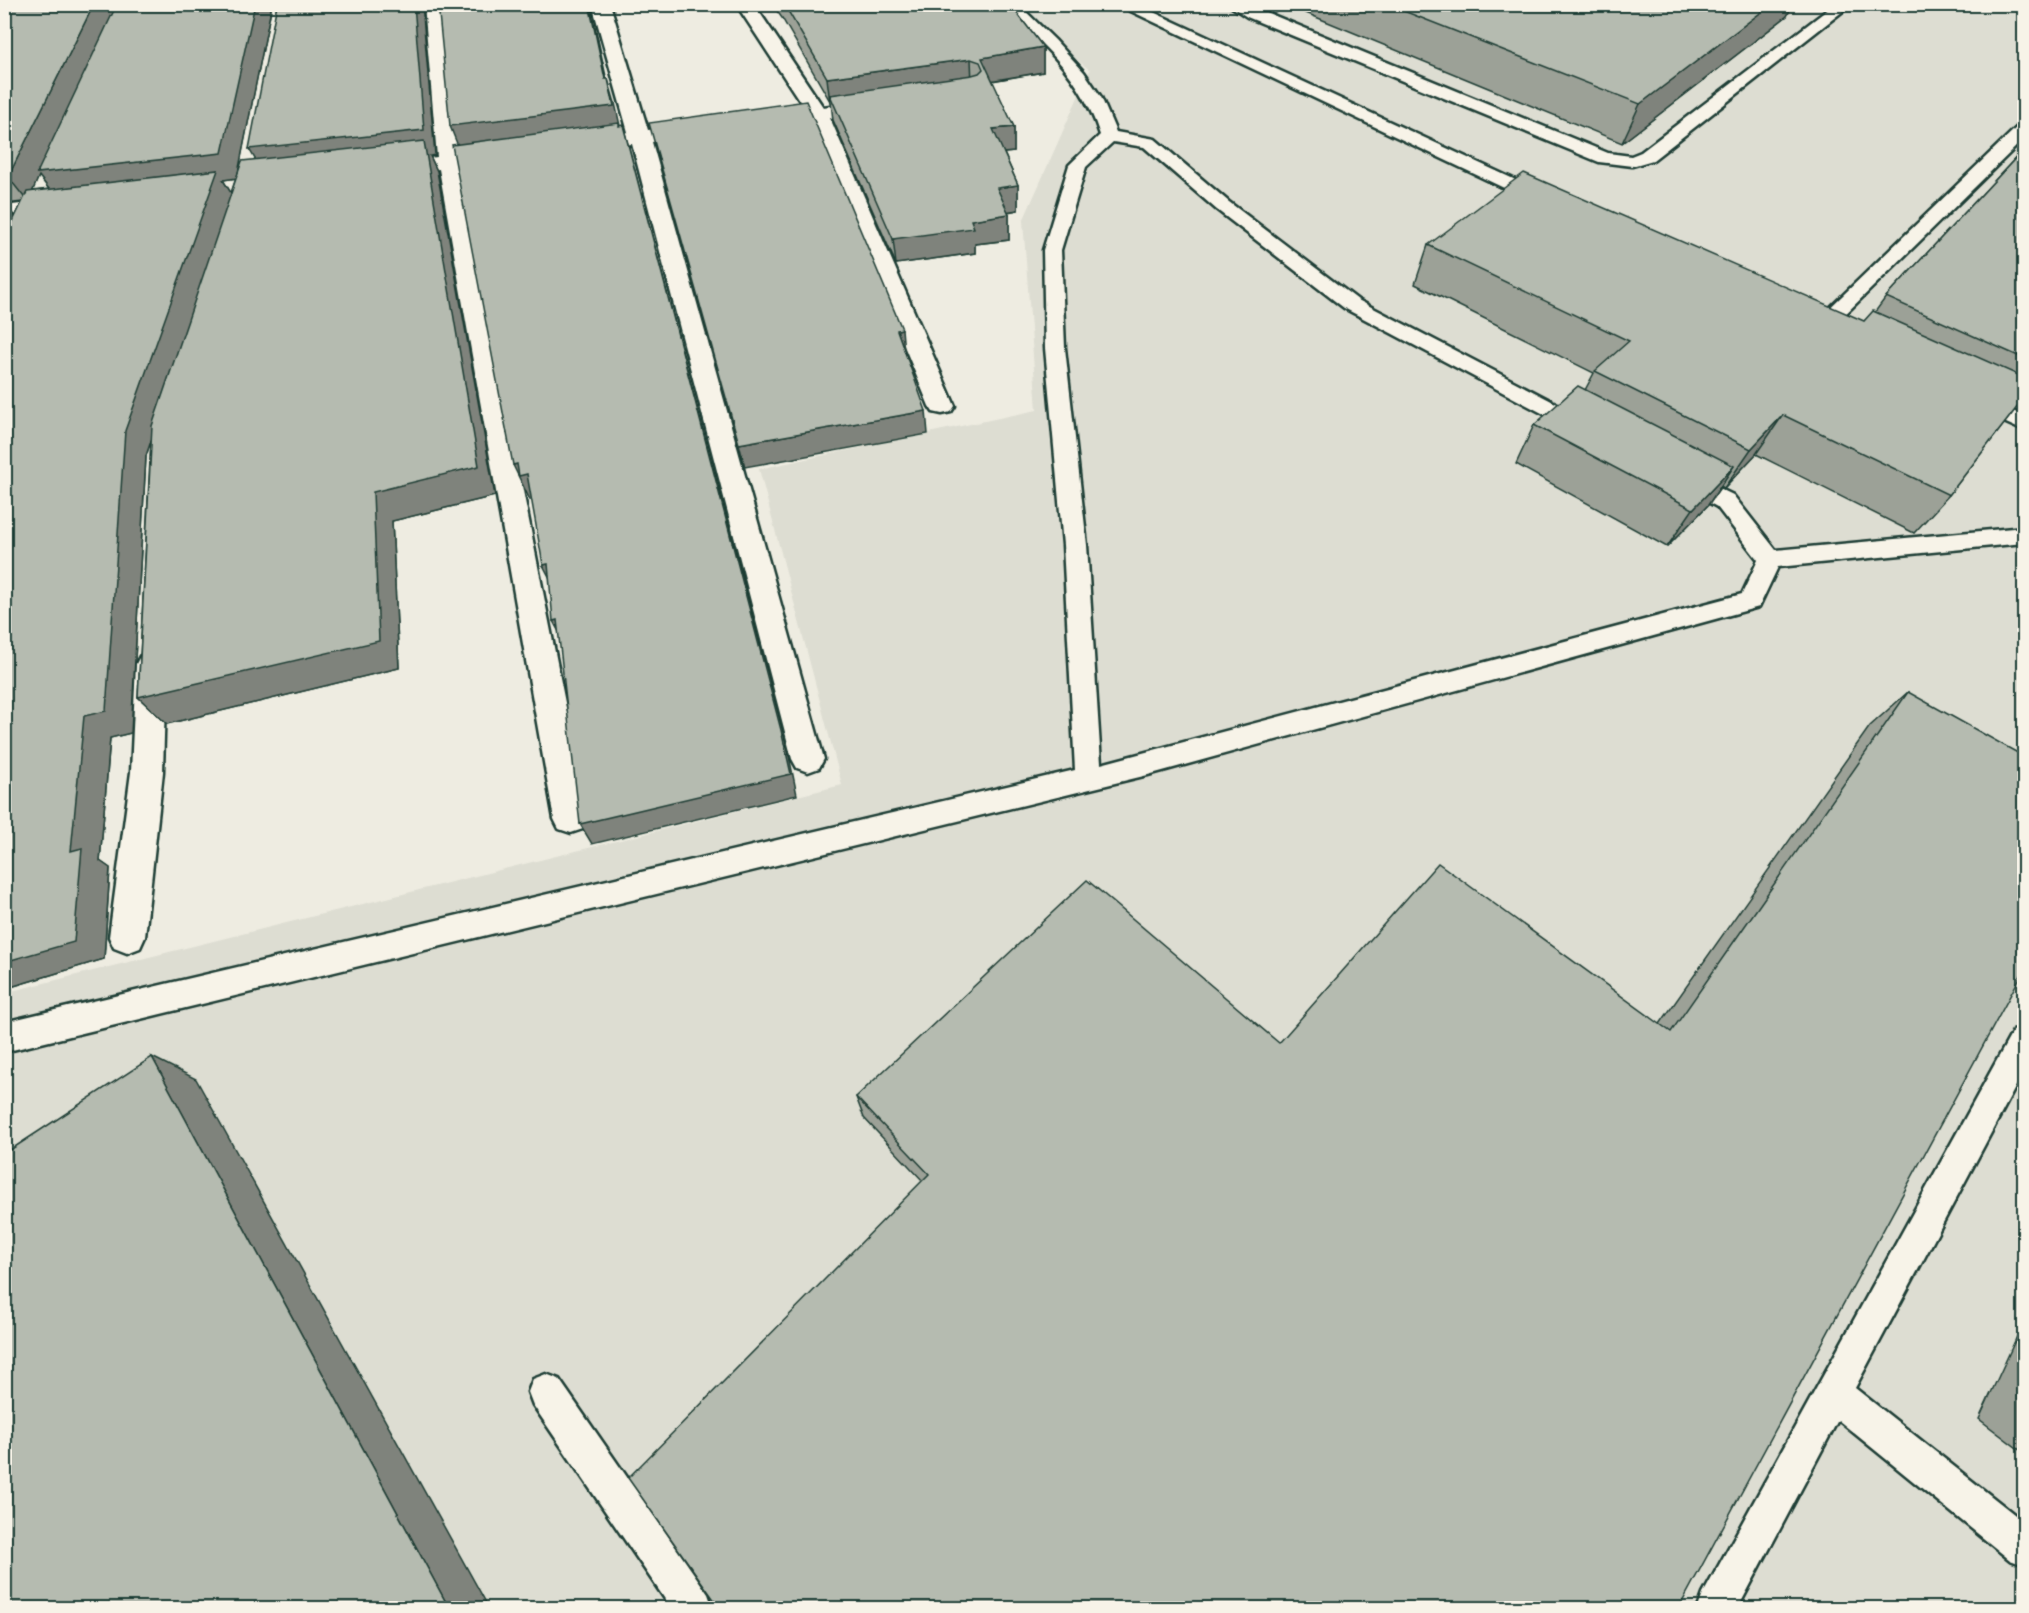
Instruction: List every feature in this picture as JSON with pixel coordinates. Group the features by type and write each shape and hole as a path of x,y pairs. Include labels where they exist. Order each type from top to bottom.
{"street":[{"path":"433,4 448,162 571,819"},
{"path":"601,4 640,137 808,759"},
{"path":"745,4 818,114 942,406"},
{"path":"747,123 895,103"},
{"path":"561,147 711,128"},
{"path":"366,172 516,153"},
{"path":"27,229 46,187"},
{"path":"4,213 84,204"},
{"path":"127,938 147,772 152,643"}],"lane":[{"path":"1010,4 1018,16 1049,43 1085,81 1101,110 1110,136"},
{"path":"1123,4 1558,207"},
{"path":"1234,4 1252,14 1605,158 1632,161 1647,156 1845,4"},
{"path":"1841,339 1814,326 2025,130"},
{"path":"1110,136 1149,143 1223,206 1351,304 1600,436"},
{"path":"1089,778 1074,545 1055,348 1052,250 1078,165 1110,136"},
{"path":"1960,394 2025,424"},
{"path":"1662,469 1725,501 1770,559"},
{"path":"1770,559 2025,535"},
{"path":"4,1038 1089,778 1751,601 1770,559"},
{"path":"1717,1608 2025,1041"},
{"path":"546,1392 694,1608"},
{"path":"1833,1393 2025,1546"}],"shaded area":[{"path":"1006,5 2024,5 2024,1608 5,1608 4,993 842,785 759,469 1037,410 1023,221 1090,70"}],"building":[{"path":"4,4 94,4 8,177 4,177"},
{"path":"117,4 255,4 222,153 37,173"},
{"path":"277,4 414,4 424,130 249,149"},
{"path":"438,4 589,4 605,79 608,79 614,106 450,126"},
{"path":"784,4 1010,4 1043,47 982,58 1014,127 993,129 1018,185 997,188 1009,214 971,220 974,228 893,239 830,95 972,75 983,69 980,62 971,59 827,78"},
{"path":"1386,4 1772,4 1640,104"},
{"path":"806,101 902,329 897,330 926,411 739,444 649,123"},
{"path":"619,123 619,126 623,125 791,774 580,824 557,620 553,621 548,564 543,565 527,474 519,476 517,464 513,465 452,145"},
{"path":"424,141 479,466 373,492 379,641 138,697 152,426 242,161"},
{"path":"2025,148 2025,359 1886,297"},
{"path":"218,170 125,431 106,711 84,716 71,851 82,848 74,942 4,962 4,240 27,192"},
{"path":"1524,173 1864,321 1873,311 2025,378 2025,397 1949,495 1783,415 1751,449 1595,371 1629,341 1428,245"},
{"path":"1578,386 1734,466 1693,509 1534,425"},
{"path":"1908,692 2025,757 2025,968 1679,1608 720,1608 628,1478 929,1174 856,1097 1087,880 1279,1043 1438,863 1671,1032"},
{"path":"152,1057 449,1608 4,1608 4,1154"}]}
